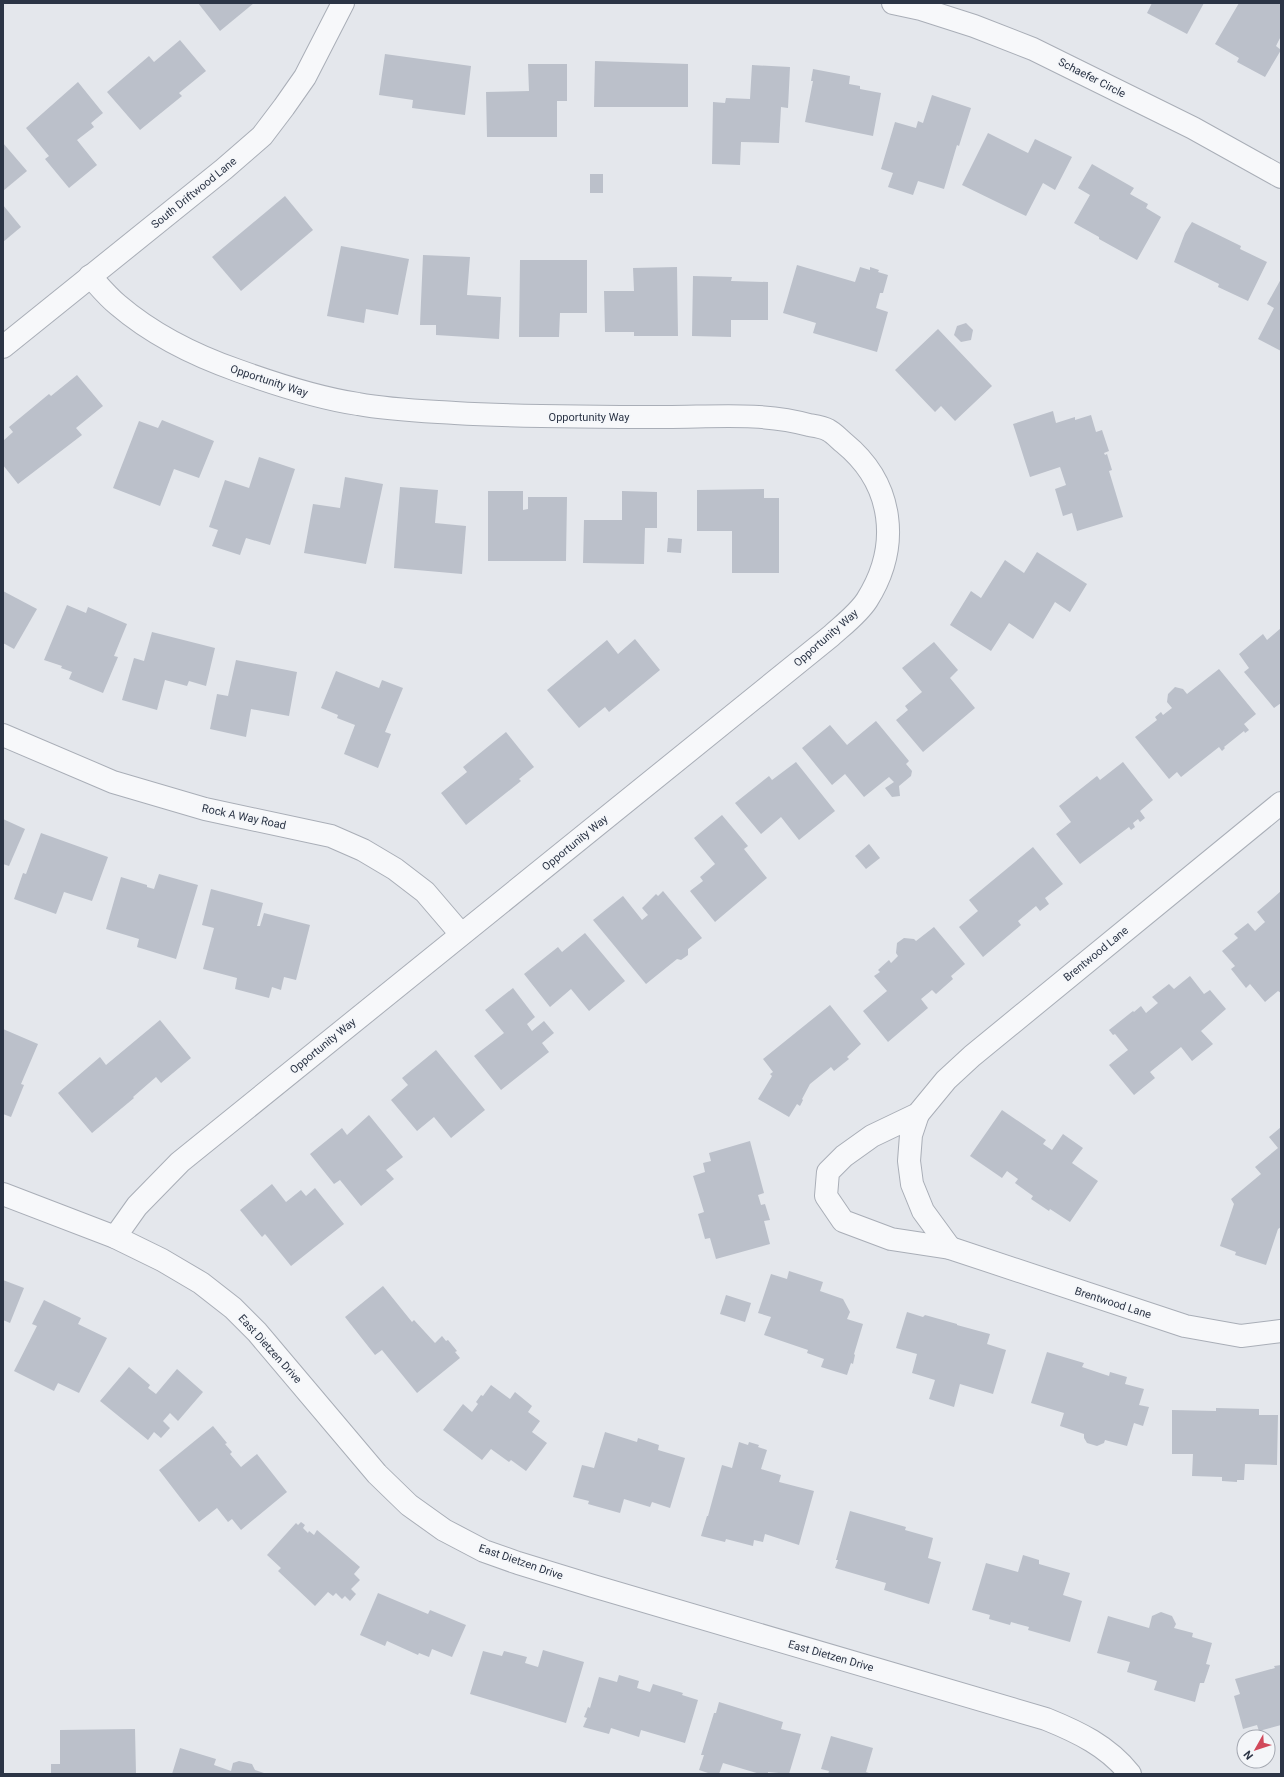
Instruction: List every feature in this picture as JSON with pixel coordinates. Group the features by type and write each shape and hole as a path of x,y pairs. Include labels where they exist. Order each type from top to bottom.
{"street":[{"name":"South Driftwood Lane","path":"3,347 224,169 262,136 305,77 343,3"},
{"name":"Schaefer Circle","path":"893,3 921,9 974,26 1033,48 1193,128 1281,177"},
{"name":"Opportunity Way","path":"90,276 118,305 150,328 184,348 246,374 316,396 394,410 511,416 754,417 796,421 828,430 857,454 875,479 885,502 889,526 885,556 876,582 866,601 831,636 180,1162 137,1206 115,1237"},
{"name":"Rock A Way Road","path":"3,735 112,782 205,809 331,836 363,850 396,869 425,892 461,934"},
{"name":"Brentwood Lane","path":"950,1248 923,1211 912,1184 910,1161 911,1135 918,1114 946,1080 972,1056 1281,803"},
{"name":"Brentwood Lane","path":"918,1114 872,1136 844,1156 828,1172 826,1196 843,1221 891,1239 950,1248 1185,1326 1240,1336 1281,1331"},
{"name":"East Dietzen Drive","path":"3,1194 115,1237 162,1260 201,1283 233,1308 257,1332 377,1474 409,1505 444,1530 484,1551 518,1563 1046,1719 1078,1733 1102,1747 1130,1774"}],"building":[{"path":"198,3 254,3 220,31"},
{"path":"1152,3 1204,3 1187,34 1147,13"},
{"path":"1239,3 1281,3 1281,36 1276,46 1281,50 1265,77 1237,62 1239,58 1215,44"},
{"path":"180,40 206,71 179,93 182,96 140,130 107,92 149,56 154,62"},
{"path":"385,54 471,66 465,115 412,108 413,100 379,95"},
{"path":"595,61 688,64 688,107 594,107"},
{"path":"528,64 567,64 567,101 557,101 557,137 487,137 486,92 529,91"},
{"path":"752,65 790,67 788,108 781,107 779,143 741,142 740,165 712,164 713,102 725,103 726,98 750,99"},
{"path":"813,69 850,76 849,84 860,86 860,89 881,93 873,136 805,122 813,81 811,81"},
{"path":"78,82 103,113 91,123 94,127 77,140 97,165 69,188 45,159 49,156 26,128"},
{"path":"932,95 971,108 959,146 957,145 944,189 918,181 913,195 888,187 893,173 881,169 895,122 916,128 918,121 923,123"},
{"path":"988,133 1028,153 1035,139 1072,157 1055,190 1043,183 1026,216 962,185"},
{"path":"3,143 27,171 3,191"},
{"path":"1092,164 1134,188 1130,194 1148,204 1146,208 1161,217 1137,260 1074,223 1090,195 1078,188"},
{"path":"590,174 603,174 603,193 590,193"},
{"path":"285,196 313,230 241,291 212,257"},
{"path":"3,205 21,227 3,242"},
{"path":"1192,222 1241,246 1240,249 1267,262 1248,301 1218,287 1219,284 1174,262 1185,233"},
{"path":"341,246 409,259 398,315 366,309 364,323 327,316"},
{"path":"423,255 470,257 467,295 501,297 499,339 436,335 436,325 420,325"},
{"path":"520,260 587,260 587,313 560,313 559,337 519,337"},
{"path":"797,265 855,282 860,267 870,270 870,267 879,270 878,272 888,275 883,293 880,293 876,308 888,312 877,352 813,333 816,323 783,313"},
{"path":"677,267 678,336 634,336 634,332 605,332 604,291 634,291 633,268"},
{"path":"693,276 732,277 731,281 768,282 768,320 731,320 731,337 692,336"},
{"path":"1281,279 1281,351 1258,339 1274,308 1267,304"},
{"path":"966,323 973,330 971,340 961,342 954,335 957,326"},
{"path":"938,329 992,386 955,421 941,406 935,412 895,370"},
{"path":"77,375 103,406 76,428 82,435 18,484 3,465 3,441 13,432 9,427 49,394 51,396"},
{"path":"1053,411 1056,423 1075,417 1075,420 1091,415 1096,432 1102,430 1109,451 1104,453 1105,455 1107,454 1112,470 1109,471 1123,517 1077,531 1072,513 1063,516 1055,489 1066,485 1060,467 1030,477 1013,424"},
{"path":"162,420 214,441 199,478 174,469 160,506 113,488 139,421 158,428"},
{"path":"259,457 295,469 270,545 246,538 240,555 212,546 218,530 209,527 225,480 249,488"},
{"path":"345,477 383,484 366,564 304,553 313,504 340,508"},
{"path":"400,487 438,490 435,523 466,526 462,574 394,568"},
{"path":"764,489 764,498 779,498 779,573 732,573 732,531 697,531 697,490"},
{"path":"488,491 523,491 523,510 528,509 528,497 567,497 566,561 488,561"},
{"path":"622,491 657,492 657,528 645,528 644,564 583,563 584,520 622,520"},
{"path":"668,538 682,539 681,553 667,552"},
{"path":"1037,552 1087,584 1070,612 1055,602 1033,639 1009,623 991,651 950,625 971,591 981,598 1005,560 1024,573"},
{"path":"3,591 37,609 14,649 3,643"},
{"path":"67,605 86,613 88,607 127,624 114,656 118,657 103,693 69,679 72,672 61,668 62,666 44,660"},
{"path":"1281,628 1281,703 1274,708 1244,672 1249,668 1239,654 1263,634 1267,640"},
{"path":"152,632 215,648 206,686 189,681 187,686 165,680 157,710 122,700 134,658 144,661"},
{"path":"635,639 660,670 609,712 605,707 579,728 547,690 607,640 618,654"},
{"path":"934,642 958,670 950,678 975,708 923,752 896,720 908,710 905,706 922,692 902,668"},
{"path":"236,660 297,672 289,716 251,709 246,737 210,729 217,694 228,696"},
{"path":"1219,669 1256,714 1244,724 1249,730 1245,733 1244,731 1224,747 1225,748 1222,751 1219,747 1181,777 1177,772 1169,779 1135,737 1157,720 1155,717 1161,712 1163,715 1172,708 1167,702 1168,694 1175,687 1183,689 1187,694"},
{"path":"336,671 379,688 382,680 403,688 385,732 391,734 378,768 344,754 355,725 337,718 338,715 321,708"},
{"path":"876,721 909,761 906,764 912,771 911,776 899,786 900,796 892,797 885,788 894,782 889,777 864,797 845,774 832,785 802,748 830,725 847,745"},
{"path":"506,732 534,767 519,779 521,781 466,825 441,793 467,772 463,767"},
{"path":"796,762 835,811 799,840 781,817 761,834 735,803 769,776 772,780"},
{"path":"1123,762 1153,800 1140,811 1145,818 1140,822 1138,819 1133,823 1135,827 1131,830 1129,827 1080,864 1056,834 1071,822 1059,806 1097,776 1100,780"},
{"path":"722,815 748,846 744,849 767,878 715,922 690,891 703,881 700,877 715,864 694,838"},
{"path":"3,819 25,829 9,866 3,864"},
{"path":"41,833 108,857 92,901 64,892 56,914 14,899 23,873 26,874"},
{"path":"869,844 880,858 866,869 855,856"},
{"path":"1033,847 1063,884 1045,898 1049,904 1040,911 1036,906 1018,921 1021,925 983,957 959,927 978,911 969,900"},
{"path":"159,874 198,885 176,959 137,947 139,939 106,929 121,877 147,885 147,887 154,889"},
{"path":"211,889 263,903 257,926 260,926 264,913 310,925 296,980 284,977 281,990 272,987 269,998 235,989 237,978 203,969 214,928 202,925"},
{"path":"663,891 702,938 688,949 688,955 681,960 677,959 646,984 593,920 623,896 642,920 648,915 642,908 656,894 658,896"},
{"path":"1281,891 1281,993 1278,991 1265,1002 1250,984 1246,988 1231,969 1235,966 1222,951 1238,938 1234,934 1248,923 1255,931 1265,922 1257,912"},
{"path":"934,927 965,964 951,976 953,979 936,994 932,990 921,999 928,1008 888,1042 863,1011 887,991 874,976 880,972 878,970 889,960 891,963 898,956 896,953 897,943 904,938 914,939 916,941"},
{"path":"585,933 625,981 589,1011 571,989 550,1007 524,974 558,947 562,952"},
{"path":"1190,976 1204,994 1210,990 1226,1009 1201,1031 1213,1044 1192,1061 1181,1047 1150,1072 1155,1078 1134,1095 1109,1065 1128,1050 1115,1034 1113,1035 1109,1030 1141,1006 1146,1013 1158,1003 1152,997 1169,984 1174,989"},
{"path":"513,988 535,1017 527,1024 532,1031 544,1021 554,1033 542,1043 549,1052 501,1090 474,1056 504,1033 485,1010"},
{"path":"830,1005 861,1044 847,1057 849,1059 834,1071 831,1067 810,1084 800,1106 797,1104 789,1117 758,1099 772,1076 770,1074 773,1072 763,1059"},
{"path":"160,1020 191,1058 161,1083 156,1077 133,1097 134,1098 92,1133 58,1093 100,1057 106,1065"},
{"path":"3,1029 38,1044 21,1084 24,1085 11,1117 3,1114"},
{"path":"436,1050 485,1110 451,1138 434,1117 417,1131 391,1100 408,1085 402,1078"},
{"path":"1002,1110 1046,1140 1043,1144 1052,1150 1063,1134 1083,1148 1072,1163 1098,1181 1070,1222 1031,1199 1033,1196 1015,1183 1018,1179 1007,1171 1002,1178 970,1156"},
{"path":"369,1115 403,1157 386,1170 394,1179 361,1206 340,1180 334,1184 310,1154 342,1128 347,1135"},
{"path":"1281,1127 1281,1227 1278,1229 1266,1265 1235,1255 1236,1252 1220,1246 1234,1204 1231,1199 1261,1174 1255,1167 1278,1148 1269,1137"},
{"path":"750,1141 764,1193 758,1195 761,1205 765,1204 770,1220 764,1221 770,1244 716,1259 710,1238 705,1239 698,1214 704,1212 693,1176 705,1172 703,1163 711,1161 709,1153"},
{"path":"272,1184 286,1202 301,1190 306,1196 315,1188 344,1224 291,1266 265,1234 262,1237 240,1210"},
{"path":"789,1271 823,1282 820,1291 843,1299 850,1312 847,1319 863,1324 854,1354 853,1364 851,1363 847,1375 821,1367 824,1359 807,1353 808,1350 764,1335 771,1317 758,1313 771,1274 787,1279"},
{"path":"3,1280 24,1288 10,1323 3,1320"},
{"path":"383,1286 412,1322 414,1320 435,1343 442,1336 446,1341 448,1340 457,1351 455,1352 460,1358 417,1393 382,1350 375,1355 345,1317"},
{"path":"726,1295 751,1303 745,1322 720,1314"},
{"path":"44,1300 81,1318 78,1324 107,1338 79,1393 58,1383 54,1391 14,1371 37,1326 32,1324"},
{"path":"907,1312 923,1317 925,1315 990,1334 987,1344 1006,1350 993,1394 960,1384 954,1407 929,1399 935,1380 912,1373 917,1354 896,1348"},
{"path":"1047,1352 1084,1363 1082,1367 1109,1376 1110,1372 1127,1377 1125,1384 1144,1389 1139,1405 1149,1407 1143,1426 1134,1423 1127,1446 1105,1440 1104,1443 1097,1446 1087,1443 1084,1438 1084,1434 1060,1426 1064,1413 1031,1403"},
{"path":"129,1367 150,1385 148,1388 156,1394 177,1369 203,1392 178,1421 170,1413 163,1421 170,1428 161,1438 154,1432 148,1440 100,1401"},
{"path":"491,1385 510,1399 515,1392 532,1406 528,1412 540,1421 532,1432 547,1443 526,1471 511,1460 509,1462 491,1449 482,1460 443,1430 463,1404 472,1412 478,1404 476,1402 481,1395 483,1396"},
{"path":"1216,1408 1259,1409 1259,1415 1278,1415 1277,1465 1245,1464 1244,1480 1237,1480 1237,1482 1222,1481 1222,1477 1192,1476 1193,1454 1172,1454 1172,1410 1216,1411"},
{"path":"213,1426 227,1443 225,1444 232,1452 230,1454 241,1467 257,1454 287,1492 241,1530 232,1519 228,1522 217,1508 199,1522 159,1470"},
{"path":"605,1432 637,1442 638,1438 659,1445 658,1450 685,1458 670,1508 652,1502 650,1507 624,1499 620,1513 588,1504 589,1501 573,1497 582,1465 594,1468"},
{"path":"739,1442 748,1445 749,1442 759,1445 758,1447 767,1450 761,1469 781,1475 779,1482 814,1491 799,1545 765,1534 763,1542 754,1540 753,1546 726,1539 725,1542 701,1536 722,1465 732,1468"},
{"path":"850,1511 906,1527 905,1530 933,1538 928,1558 941,1562 929,1604 884,1590 886,1583 835,1568"},
{"path":"301,1522 305,1525 303,1528 308,1533 309,1531 314,1535 317,1530 360,1567 354,1574 360,1580 351,1589 356,1594 350,1601 345,1596 342,1599 336,1593 333,1596 328,1592 315,1606 278,1571 281,1568 267,1555 296,1523 298,1525"},
{"path":"1023,1555 1039,1560 1039,1564 1070,1573 1063,1595 1082,1601 1070,1642 1028,1630 1029,1627 1011,1622 1010,1625 989,1619 990,1615 972,1610 986,1563 1018,1572"},
{"path":"378,1593 428,1614 430,1610 466,1625 452,1657 432,1649 429,1657 419,1653 418,1655 387,1641 385,1646 360,1635"},
{"path":"1161,1612 1172,1616 1176,1624 1174,1628 1193,1633 1192,1637 1212,1643 1206,1664 1210,1665 1204,1683 1200,1683 1195,1702 1154,1690 1157,1681 1127,1672 1130,1662 1097,1653 1108,1616 1149,1628 1152,1616"},
{"path":"543,1650 584,1662 566,1723 470,1694 483,1651 502,1656 504,1651 527,1657 525,1663 538,1667"},
{"path":"1281,1665 1281,1725 1266,1729 1258,1729 1257,1725 1243,1729 1234,1696 1240,1694 1235,1679 1275,1668 1274,1666"},
{"path":"619,1675 639,1681 637,1688 650,1692 653,1684 683,1693 682,1695 698,1700 685,1743 641,1730 639,1737 611,1728 609,1734 583,1727 587,1718 584,1717 588,1707 590,1708 599,1677 617,1682"},
{"path":"719,1702 783,1722 781,1729 801,1734 789,1774 768,1772 768,1774 760,1774 723,1763 719,1774 711,1774 699,1770 704,1755 701,1755"},
{"path":"135,1729 136,1774 51,1774 51,1764 60,1764 60,1730"},
{"path":"831,1736 873,1748 866,1772 872,1774 828,1774 829,1771 821,1769"},
{"path":"180,1748 216,1759 214,1765 231,1771 233,1763 239,1761 252,1764 255,1770 267,1774 172,1774"}]}
